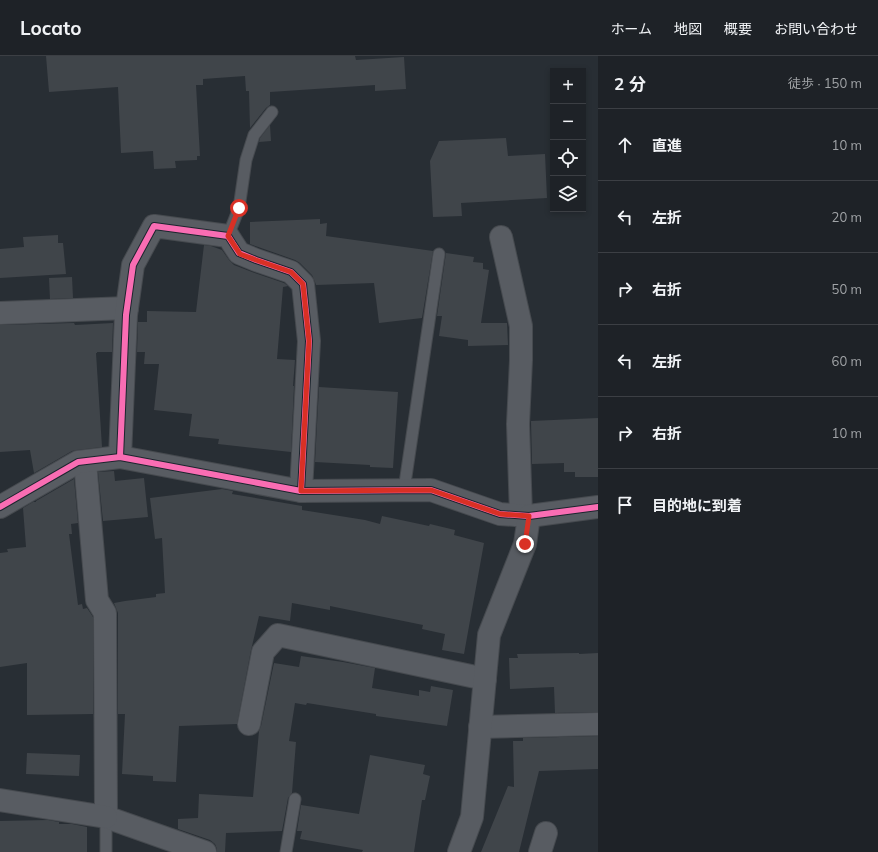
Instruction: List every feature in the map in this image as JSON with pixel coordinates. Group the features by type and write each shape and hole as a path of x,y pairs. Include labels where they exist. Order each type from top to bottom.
{"street":[{"path":"120,457 127,308 133,265 154,226 228,236 240,254 291,272 303,284 309,341 301,491"},
{"path":"459,852 472,817 489,635 525,544 525,515 518,424 521,326 501,237"},
{"path":"0,313 127,308"},
{"path":"0,507 78,462 120,457 301,491 431,490 500,514 525,515 598,507"},
{"path":"85,462 97,600 105,613 106,817"},
{"path":"249,724 263,652 278,635 485,679"},
{"path":"480,727 598,724"},
{"path":"0,800 106,817 204,852"}],"lane":[{"path":"228,236 239,208 246,160 254,135 272,112"},
{"path":"404,490 439,254"},
{"path":"286,852 295,799"},
{"path":"106,817 106,852"}],"building":[{"path":"46,56 355,56 356,60 404,57 406,89 375,91 375,85 270,92 270,105 250,128 249,91 246,91 245,76 203,79 203,85 196,85 200,156 197,156 197,160 175,161 176,168 154,169 153,151 121,153 118,87 49,92"},
{"path":"270,125 271,141 259,142 260,138"},
{"path":"506,138 508,156 545,154 547,198 461,203 462,216 433,217 430,161 439,141"},
{"path":"320,219 320,224 327,223 326,236 433,251 422,318 379,323 374,283 316,285 312,275 300,263 250,244 250,222"},
{"path":"58,235 58,243 63,243 66,274 0,278 0,249 24,247 23,237"},
{"path":"204,245 222,250 234,265 284,283 288,286 283,287 277,359 295,360 291,452 218,444 219,439 189,436 192,414 154,410 159,364 144,364 145,352 137,352 138,322 147,322 147,311 196,312"},
{"path":"446,253 474,257 473,262 483,263 483,269 489,270 481,323 507,323 508,345 468,346 468,340 439,336 442,316 437,316"},
{"path":"72,277 73,298 50,299 49,278"},
{"path":"74,323 75,325 113,323 112,352 96,353 102,447 72,451 34,473 30,450 0,452 0,325"},
{"path":"319,387 398,392 393,468 370,467 370,465 315,462"},
{"path":"598,418 598,477 575,477 575,472 564,472 564,463 532,464 531,421"},
{"path":"114,471 115,481 144,478 148,517 103,521 98,472"},
{"path":"74,479 78,523 71,524 72,534 69,534 78,605 82,604 83,609 87,608 93,617 93,714 27,715 27,663 0,667 0,553 8,552 7,549 26,547 23,508 33,502 36,502"},
{"path":"222,489 233,491 232,494 302,506 302,510 365,520 380,524 382,516 429,526 430,524 455,530 454,535 484,543 464,654 442,650 445,634 422,629 423,625 330,606 330,610 292,603 290,621 259,616 237,724 179,726 176,782 153,781 153,776 122,774 125,714 118,714 118,613 114,603 156,597 156,594 165,593 162,538 155,539 150,498"},
{"path":"598,653 598,712 555,713 554,687 510,689 509,658 518,658 517,654"},
{"path":"301,656 375,668 372,688 419,696 419,690 430,692 431,686 453,690 447,726 376,716 376,714 307,703 306,705 295,703 289,741 296,742 292,793 288,798 282,831 226,833 225,852 217,852 215,844 210,840 178,829 178,819 198,818 199,794 253,797 259,731 274,663 299,667"},
{"path":"598,736 598,769 539,771 519,852 481,852 508,786 514,787 513,741 523,741 523,738"},
{"path":"27,753 80,755 79,776 26,774"},
{"path":"370,755 425,765 423,774 430,776 425,800 422,800 414,852 362,852 363,850 300,839 302,831 297,831 301,805 359,814"},
{"path":"48,820 59,822 59,824 72,824 87,827 87,852 0,852 0,821"}],"cycle path":[{"path":"120,457 126,315 133,265 154,226 228,236 239,253 291,272 303,284 309,341 301,491"},
{"path":"0,507 78,462 120,457 301,491 431,490 500,514 529,516 598,507"}],"route":[{"path":"239,208 228,236 240,254 291,272 303,284 309,341 301,491 431,490 500,514 529,516 525,544"}]}
